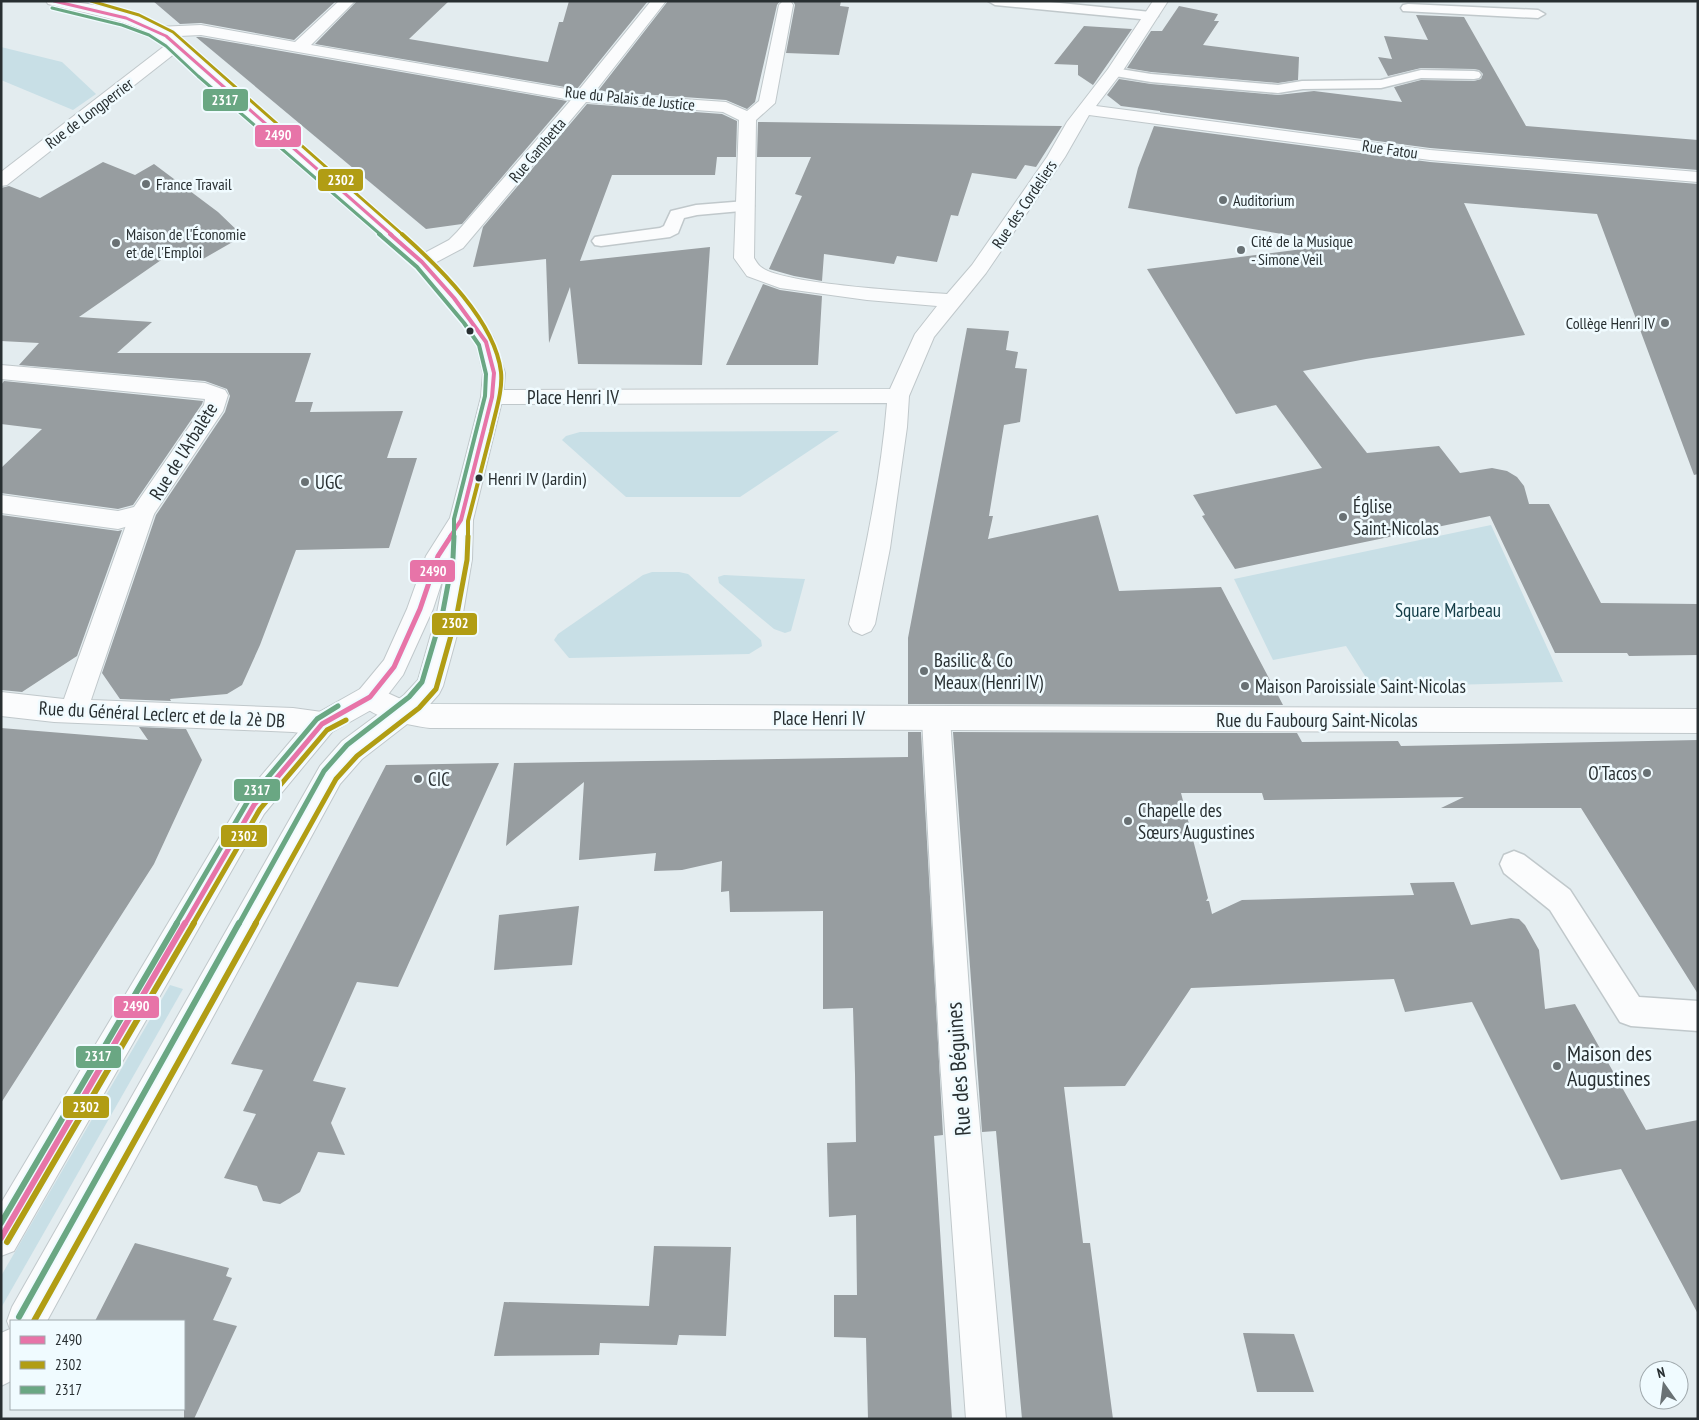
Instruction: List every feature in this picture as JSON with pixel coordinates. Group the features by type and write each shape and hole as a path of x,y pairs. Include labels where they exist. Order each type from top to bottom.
{"street":[{"path":"27,1320 330,775 352,750 414,703 429,686 450,613 460,559 461,520 492,397 494,373 486,342 470,318 422,262 203,70 177,44 156,32 103,11 54,1"},
{"path":"299,47 348,1"},
{"name":"Rue Gambetta","path":"422,262 456,244 464,236 582,97 659,1"},
{"name":"Rue des Cordeliers","path":"898,403 924,334 979,270 1056,157 1084,109 1114,72 1161,1"},
{"path":"786,5 767,103 748,118 744,258 754,272 780,282 867,294 951,301"},
{"name":"Rue du Palais de Justice","path":"156,32 201,30 582,97 726,107 748,118"},
{"name":"Rue de Longperrier","path":"1,181 177,44"},
{"name":"Rue Fatou","path":"1084,109 1430,155 1698,177"},
{"name":"Rue de l'Arbalète","path":"1,372 205,390 217,396 215,406 142,514 73,711"},
{"name":"Place Henri IV","path":"492,397 898,403"},
{"path":"862,624 878,548 898,403"},
{"path":"1,504 118,520 142,514"},
{"path":"1,1238 254,805 278,774 322,724 370,697 394,666 420,609 438,556 461,520"},
{"name":"Place Henri IV","path":"370,697 402,712 430,716 936,719"},
{"name":"Rue du Général Leclerc et de la 2è DB","path":"1,704 73,711 293,720 322,724"},
{"name":"Rue du Faubourg Saint-Nicolas","path":"936,719 1698,721"},
{"name":"Rue des Béguines","path":"936,719 957,1062 986,1419"},
{"path":"1,1366 10,1350"}],"lane":[{"path":"995,1 1151,16"},
{"path":"1408,8 1472,6 1538,14"},
{"path":"1114,72 1151,78 1278,89 1302,85 1381,84 1421,74 1474,75"},
{"path":"601,241 664,233 672,229 677,215 696,210 746,206"},
{"path":"1514,864 1560,900 1631,1011 1698,1016"}],"green space":[{"path":"1,47 62,62 96,94 73,110 1,80"},
{"path":"839,431 740,497 626,497 562,440 566,436 580,432"},
{"name":"Square Marbeau","path":"1491,525 1563,682 1372,687 1346,646 1273,660 1234,579"},
{"path":"652,572 688,574 761,640 762,646 749,654 569,658 554,640 558,634 643,575"},
{"path":"724,575 805,579 791,631 785,633 774,629 719,583 718,577"},
{"path":"170,985 183,989 1,1308 1,1276"}],"building":[{"path":"153,1 336,1 294,40 201,23 180,24"},
{"path":"357,1 449,1 409,39 548,62 559,22 563,22 569,1 648,1 577,89 315,44"},
{"path":"668,1 780,1 777,5 755,102 747,109 726,100 598,91"},
{"path":"793,1 841,1 840,6 849,7 839,55 786,53 795,5"},
{"path":"1179,6 1218,14 1214,21 1219,21 1203,45 1299,57 1298,80 1278,83 1151,72 1127,68 1151,31 1162,31"},
{"path":"1416,15 1464,17 1526,126 1698,140 1698,170 1430,148 1121,106 1107,95 1119,79 1151,84 1278,95 1314,91 1402,102 1394,87 1421,80 1474,81 1481,79 1483,74 1479,70 1474,69 1421,68 1388,76 1378,57 1392,59 1384,36 1428,40"},
{"path":"1084,26 1132,29 1093,85 1078,75 1078,65 1054,64"},
{"path":"196,37 567,101 462,224 426,229"},
{"path":"587,104 722,114 737,121 736,157 717,157 715,175 612,175 580,261 710,247 702,365 578,364 570,287 549,343 546,259 473,267 483,227"},
{"path":"758,122 1062,126 1036,167 1025,165 1016,179 972,173 958,216 951,215 937,262 897,256 894,264 824,254 822,281 769,269 802,196 795,194 811,157 757,157"},
{"path":"1154,126 1430,162 1698,184 1698,474 1694,475 1597,214 1464,203 1525,335 1366,359 1303,371 1367,453 1439,446 1460,473 1492,468 1507,471 1517,477 1524,486 1529,504 1549,504 1601,603 1698,604 1698,655 1629,656 1627,653 1555,653 1490,516 1235,569 1202,516 1205,515 1193,495 1322,468 1276,405 1236,414 1147,269 1341,244 1128,208 1138,168"},
{"path":"103,162 135,175 154,164 218,212 243,236 203,259 177,249 79,317 152,322 117,353 311,353 295,402 313,402 310,412 403,411 387,458 417,458 389,548 296,550 260,645 242,685 227,694 170,699 171,701 120,699 102,673 156,515 225,412 230,396 227,389 205,381 19,365 39,343 1,341 1,188 9,186 40,198"},
{"path":"763,284 780,290 822,296 818,365 726,365"},
{"path":"967,328 1009,331 1006,350 1018,352 1015,368 1027,369 1020,422 1004,425 989,516 993,516 988,539 1098,515 1119,591 1221,587 1283,705 908,704 908,638"},
{"path":"4,381 203,401 133,505 118,509 1,493 1,468 42,429 1,424 1,385"},
{"path":"1,515 122,530 77,656 22,692 1,690"},
{"path":"139,727 186,729 202,760 154,864 1,1103 1,728 148,740"},
{"path":"908,732 921,732 943,1135 934,1136 952,1419 868,1419 866,1338 834,1337 834,1295 857,1295 856,1215 829,1217 827,1143 856,1142 855,1074 853,1008 823,1009 823,911 730,912 729,891 721,892 722,861 682,870 654,871 656,853 579,860 584,782 506,846 514,763 908,757"},
{"path":"953,732 1297,733 1302,742 1398,741 1401,746 1698,740 1698,994 1581,808 1441,808 1464,797 1264,800 1262,793 1181,793 1208,898 1206,901 1209,901 1212,914 1242,900 1414,895 1410,883 1454,882 1471,925 1511,918 1519,919 1525,925 1539,950 1545,1009 1575,1004 1646,1130 1698,1120 1698,1314 1621,1169 1561,1180 1472,1002 1405,1012 1394,979 1191,988 1125,1086 1064,1087 1083,1243 1090,1243 1113,1419 1022,1419 996,1131 982,1132"},
{"path":"499,763 398,987 357,982 313,1081 346,1088 331,1123 345,1155 318,1152 300,1192 280,1204 263,1201 257,1186 224,1178 256,1114 243,1111 263,1070 231,1064 386,765"},
{"path":"579,906 572,965 494,970 499,915"},
{"path":"135,1243 229,1268 226,1276 232,1278 213,1320 237,1326 194,1419 184,1419 185,1320 96,1320"},
{"path":"654,1246 731,1247 726,1336 679,1335 677,1345 600,1343 599,1355 494,1356 504,1302 649,1306"},
{"path":"1243,1333 1294,1334 1314,1392 1257,1392"}],"transit line":[{"name":"2490","path":"1,1238 254,805 322,724 370,697 394,667 420,609 438,556 461,520 492,397 494,373 486,342 454,298 422,262 203,70 176,43 153,29 126,18 54,1"},
{"name":"2302","path":"35,1320 336,779 357,756 419,708 436,689 457,614 467,560 468,521 499,399 501,372 492,338 476,313 428,257 173,32 151,20 91,1"},
{"name":"2317","path":"19,1317 324,771 347,745 409,697 422,682 443,611 453,558 454,519 485,396 486,374 479,345 464,323 417,267 198,76 171,49 136,29 52,8"},
{"name":"2317","path":"1,1223 248,801 317,719 338,706"},
{"name":"2302","path":"7,1242 260,809 327,730 346,720"}],"place":[{"name":"France Travail","path":"146,184"},
{"name":"Auditorium","path":"1223,200"},
{"name":"Maison de l'Économie et de l'Emploi","path":"116,243"},
{"name":"Cité de la Musique - Simone Veil","path":"1241,250"},
{"name":"Collège Henri IV","path":"1665,323"},
{"name":"Henri IV (Jardin)","path":"479,478"},
{"name":"UGC","path":"305,482"},
{"name":"Église Saint-Nicolas","path":"1343,517"},
{"name":"Basilic & Co Meaux (Henri IV)","path":"924,671"},
{"name":"Maison Paroissiale Saint-Nicolas","path":"1245,686"},
{"name":"O'Tacos","path":"1647,773"},
{"name":"CIC","path":"418,779"},
{"name":"Chapelle des Sœurs Augustines","path":"1128,821"},
{"name":"Maison des Augustines","path":"1557,1066"}]}
